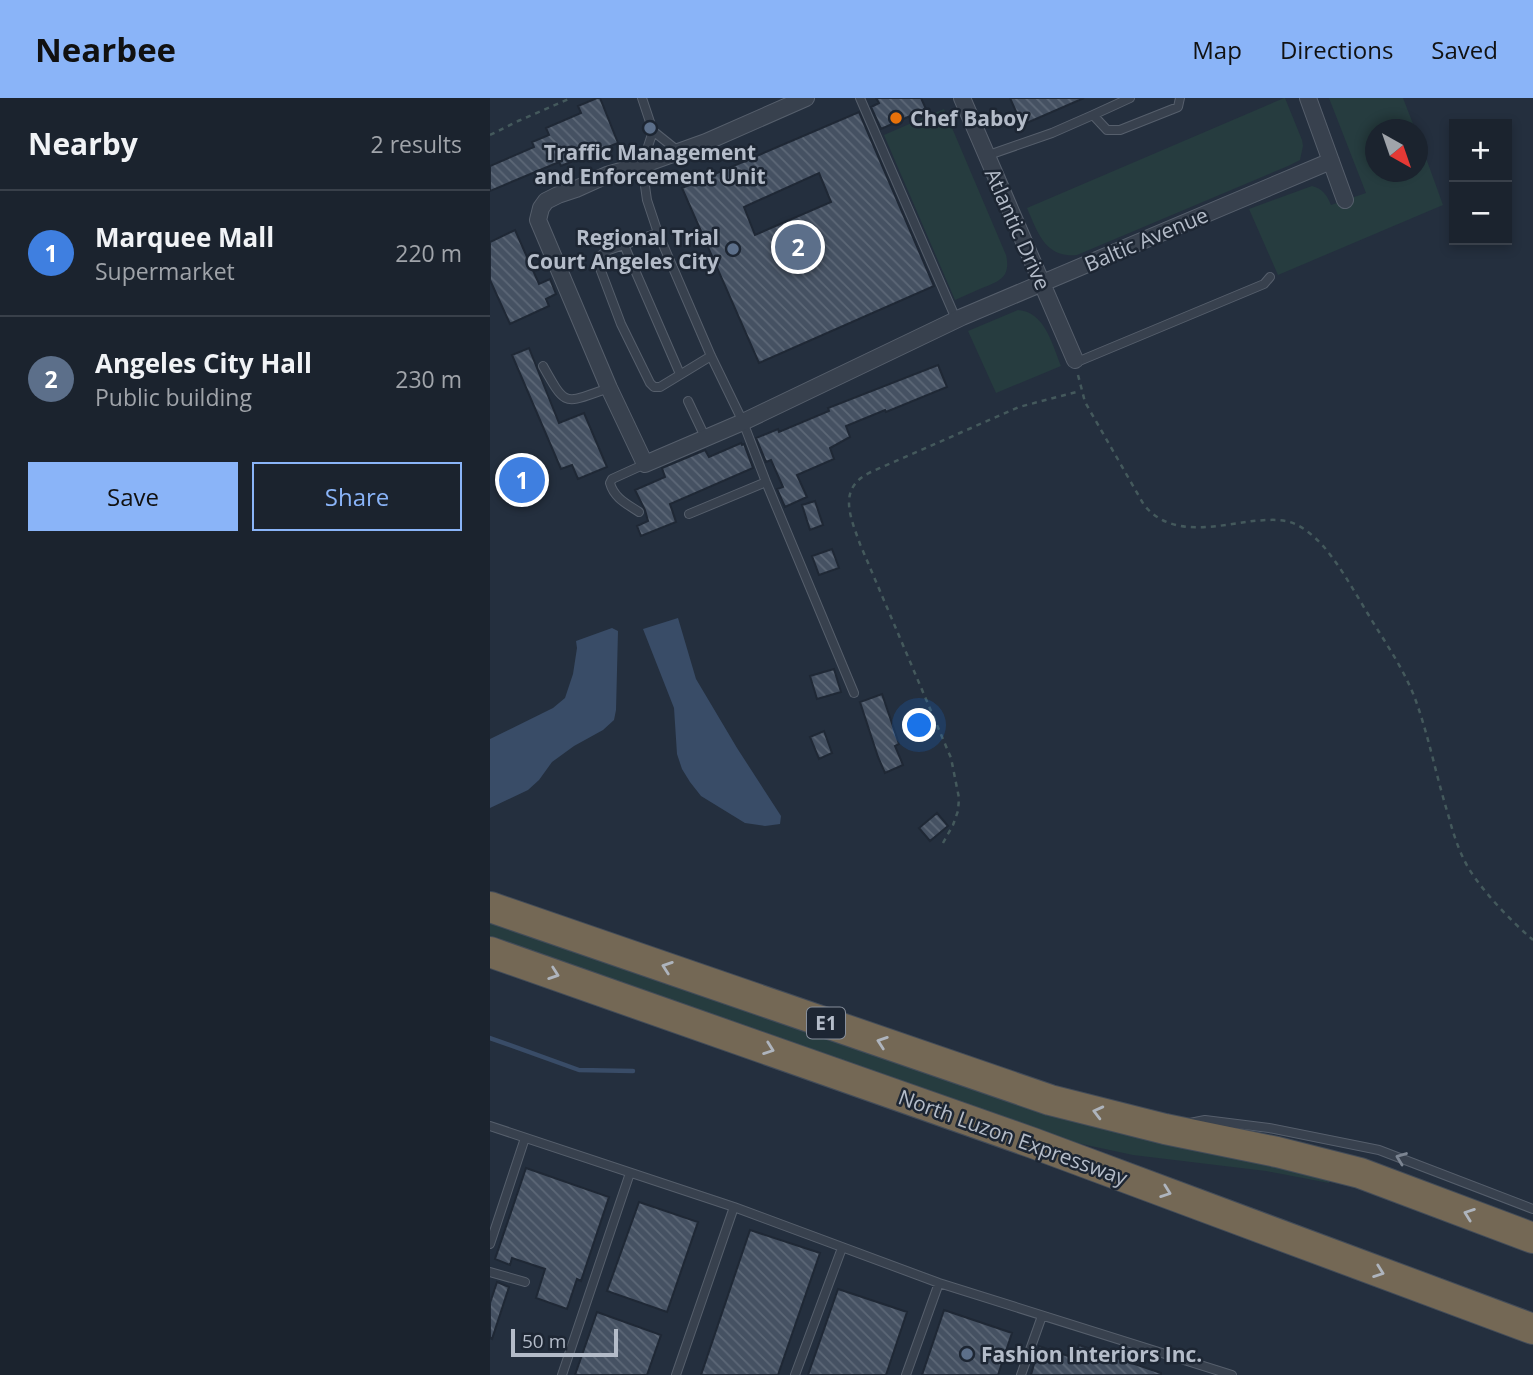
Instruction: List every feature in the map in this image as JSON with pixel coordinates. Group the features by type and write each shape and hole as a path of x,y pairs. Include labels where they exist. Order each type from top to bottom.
{"highway":[{"name":"E1","path":"490,907 1050,1100 1360,1173 1533,1238"},
{"name":"North Luzon Expressway","path":"490,952 1033,1143 1533,1329"}],"street":[{"path":"645,464 609,388 538,220 541,208 558,195 607,175 706,142 806,98"},
{"name":"Atlantic Drive","path":"962,98 1076,361"},
{"path":"1308,98 1345,200"},
{"name":"Baltic Avenue","path":"645,464 743,422 959,318 1331,161"}],"lane":[{"path":"642,98 653,131 678,151"},
{"path":"860,98 959,318"},
{"path":"986,156 1052,133 1130,98"},
{"path":"1093,115 1107,130 1120,130 1178,107 1181,98"},
{"path":"653,131 642,165 647,200 658,233 711,356 743,422 854,693"},
{"path":"658,233 598,257 621,324 654,387 660,387 711,356"},
{"path":"624,245 680,374"},
{"path":"1076,361 1264,284 1269,277"},
{"path":"543,366 558,394 566,400 575,400 609,388"},
{"path":"688,401 706,439"},
{"path":"639,512 616,496 610,483 612,479 645,464"},
{"path":"689,514 766,482"},
{"path":"1165,1129 1205,1120 1269,1128 1379,1150 1533,1209"},
{"path":"490,1126 734,1207 939,1283 1232,1375"},
{"path":"490,1244 524,1138"},
{"path":"562,1375 630,1173"},
{"path":"676,1375 734,1207"},
{"path":"795,1375 842,1248"},
{"path":"490,1272 524,1282"},
{"path":"906,1375 939,1283"},
{"path":"1021,1375 1042,1316"}],"path":[{"path":"490,135 571,98"},
{"path":"1076,361 1081,391 1096,423 1152,514 1164,522 1192,527 1282,520 1309,532 1323,546 1352,587 1410,685 1452,828 1469,869 1497,904 1533,940"},
{"path":"943,843 953,825 960,798 951,758 860,544 848,509 849,496 861,477 871,472 1019,407 1081,391"}],"green space":[{"path":"1285,98 1302,140 1300,160 1077,255 1057,252 1039,235 1027,208"},
{"path":"1329,98 1403,98 1411,119 1365,119 1365,182 1428,182 1428,164 1443,205 1278,275 1249,209 1312,186 1324,193 1331,205 1366,193"},
{"path":"944,109 1007,262 1005,273 999,280 955,300 884,135"},
{"path":"1018,310 1035,316 1041,323 1051,339 1061,366 996,393 968,331"},
{"path":"490,916 1332,1173 1329,1183 1266,1171 1133,1155 1063,1140 490,946"}],"water":[{"path":"678,618 696,679 781,816 780,824 765,826 745,823 701,796 682,769 677,754 674,708 643,629"},
{"path":"612,628 618,631 614,720 603,730 552,762 528,790 490,808 490,739 553,708 565,698 573,674 576,641"}],"building":[{"path":"600,98 618,143 561,166 559,162 490,191 490,166 534,147 532,142 549,135 546,128 581,113 578,106"},
{"name":"Chef Baboy","path":"876,98 921,98 926,109 881,129 871,107 879,103"},
{"path":"1010,98 1084,98 1022,125"},
{"path":"859,112 934,286 759,363 682,188","holes":["819,173 831,202 755,235 744,207"]},
{"path":"515,230 539,284 550,279 556,294 546,299 549,306 510,324 490,280 490,242"},
{"path":"529,348 559,423 584,413 607,467 578,479 572,465 561,469 512,355"},
{"path":"938,365 947,387 846,426 850,437 830,448 834,459 797,475 807,497 785,507 777,489 783,487 771,460 766,462 756,438 778,429 779,432 829,411 828,408"},
{"path":"744,444 753,468 670,504 676,522 641,536 637,526 648,521 635,490 665,477 662,468 705,450 709,457"},
{"path":"815,501 823,525 810,530 802,505"},
{"path":"832,549 839,568 819,575 812,556"},
{"path":"834,669 841,692 817,699 810,676"},
{"path":"882,694 899,744 895,746 903,765 885,773 860,702"},
{"path":"824,731 832,753 819,759 810,737"},
{"path":"937,813 948,826 930,841 919,828"},
{"path":"526,1168 609,1197 581,1281 577,1279 567,1309 536,1298 545,1269 512,1258 510,1265 495,1259"},
{"path":"639,1202 698,1222 667,1312 607,1291"},
{"path":"750,1230 820,1253 778,1375 701,1375"},
{"path":"497,1282 509,1287 492,1339 490,1303"},
{"path":"838,1289 907,1312 886,1375 808,1375"},
{"name":"Fashion Interiors Inc.","path":"944,1310 1012,1333 998,1375 922,1375"},
{"path":"597,1312 661,1335 647,1375 575,1375"},
{"path":"1079,1345 1161,1375 1031,1375 1039,1346 1074,1358"}],"waterway":[{"path":"490,1038 579,1070 633,1071"}],"place":[{"name":"Chef Baboy","path":"896,118"},
{"name":"Traffic Management and Enforcement Unit","path":"650,128"},
{"name":"Angeles City Hall","path":"798,247"},
{"name":"Regional Trial Court Angeles City","path":"733,249"},
{"name":"Marquee Mall","path":"522,480"},
{"name":"Fashion Interiors Inc.","path":"967,1354"}]}
